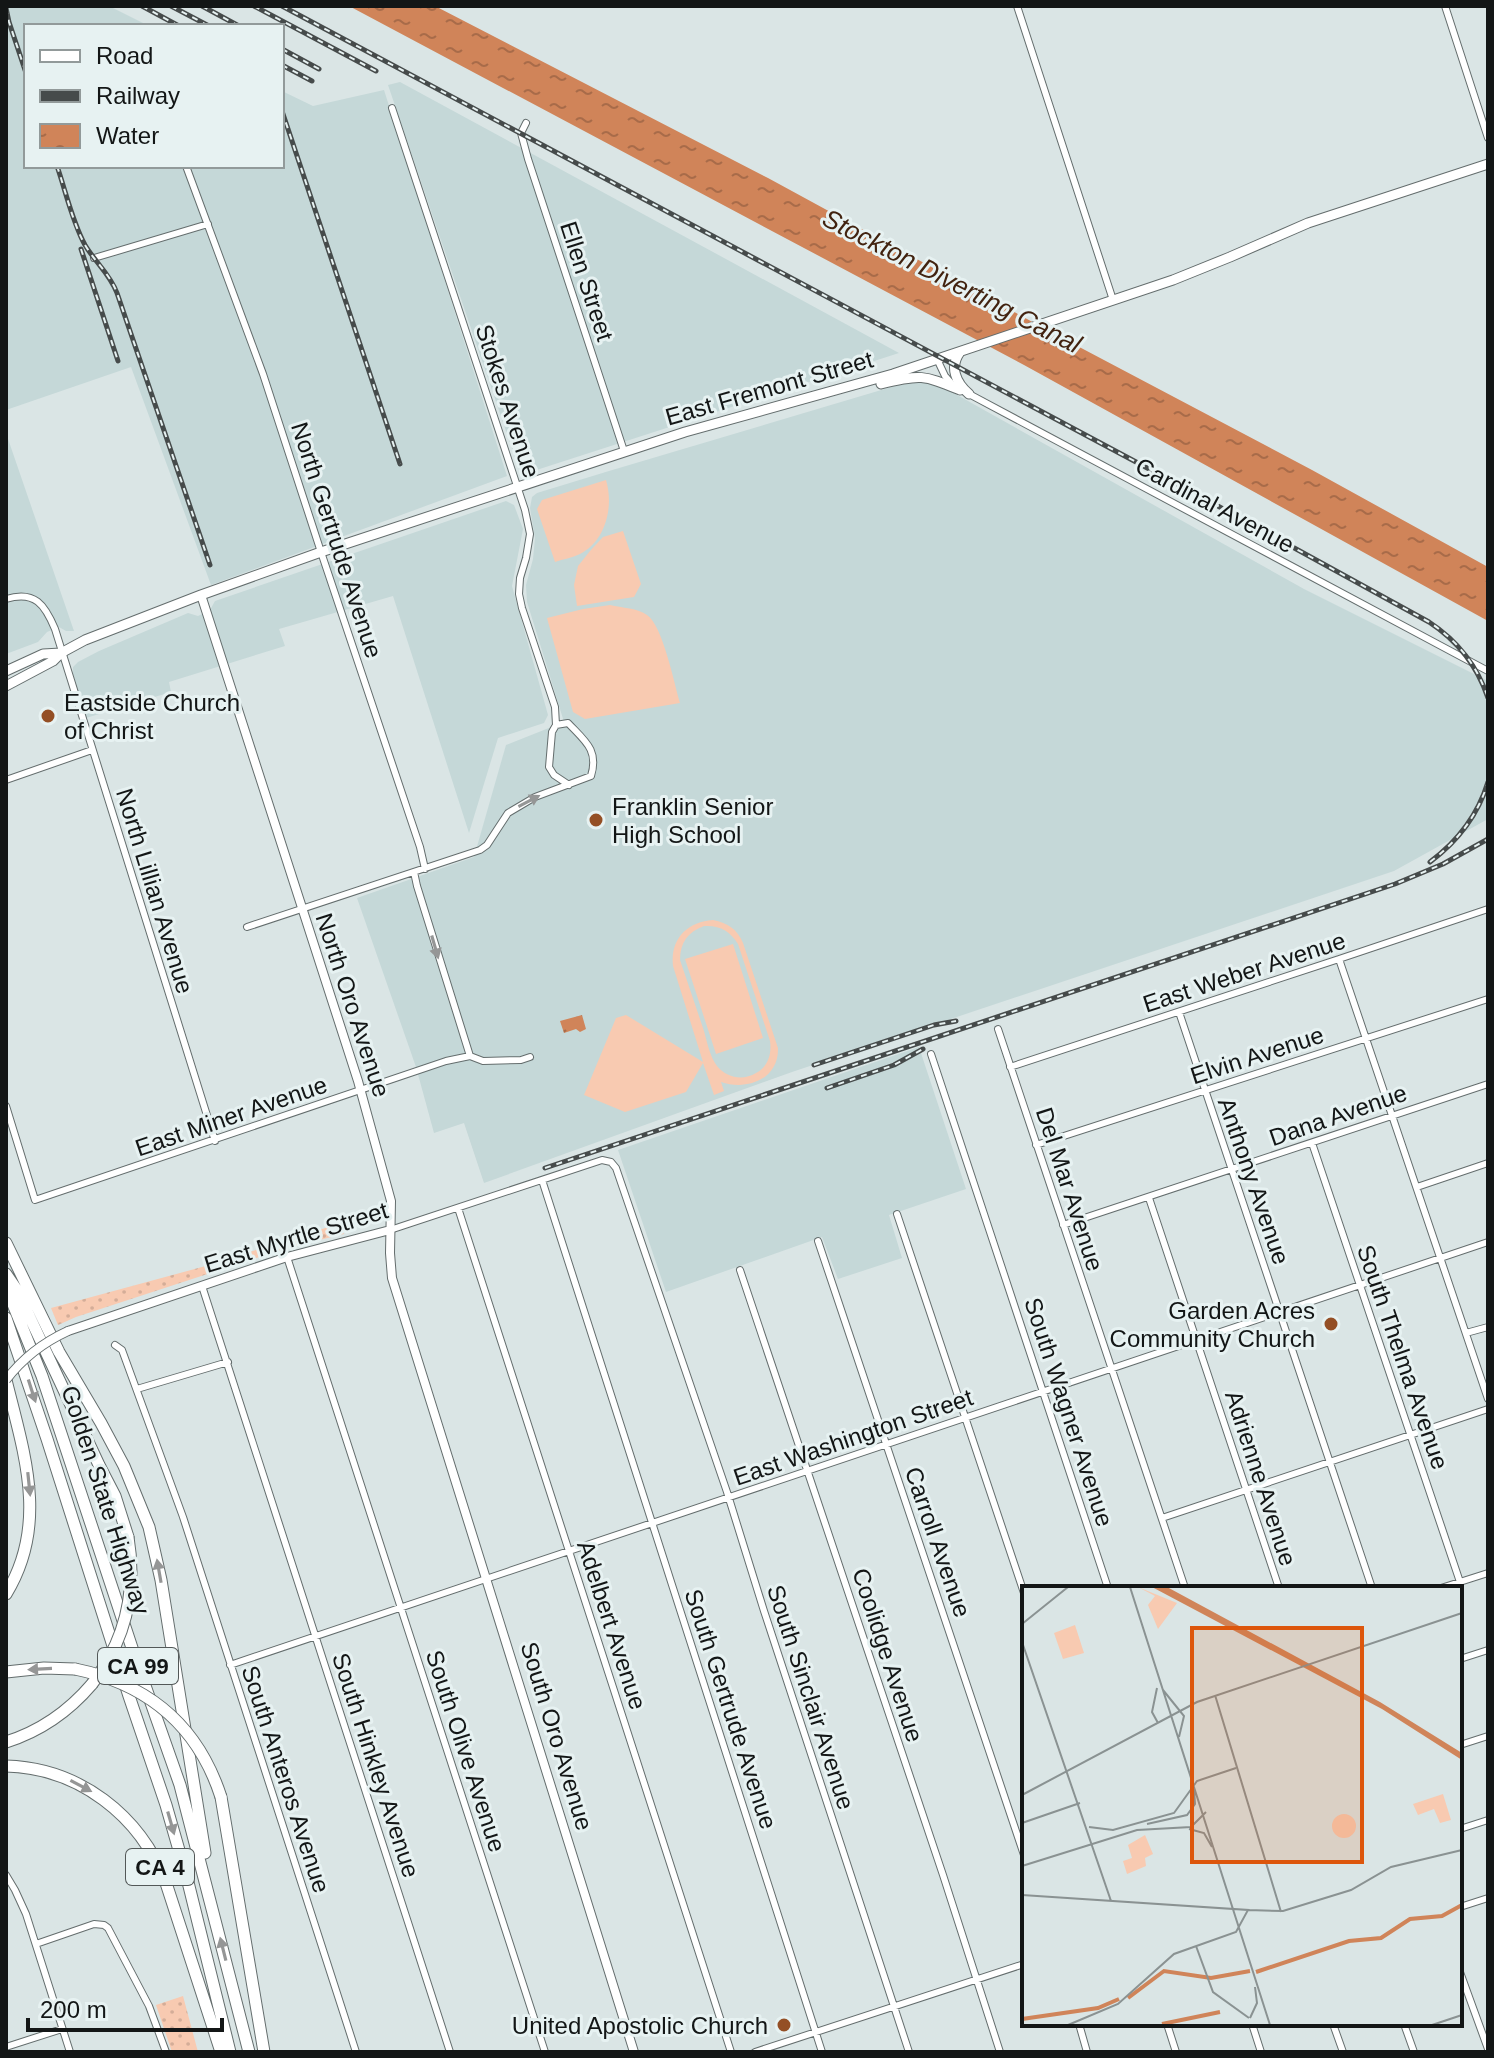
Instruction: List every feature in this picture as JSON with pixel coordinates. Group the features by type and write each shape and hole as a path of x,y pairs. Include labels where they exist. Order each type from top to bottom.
{"highway":[{"path":"6,1243 59,1352 124,1466 149,1527 161,1580 207,1861 203,1869"},
{"path":"6,1274 17,1290 115,1496 128,1537 132,1576 127,1614 114,1651 92,1684 39,1729 6,1742"},
{"name":"Golden State Highway","path":"6,1287 47,1391 180,1785 249,2052"},
{"name":"Golden State Highway","path":"6,1318 166,1805 230,2052"},
{"path":"6,1380 27,1467 31,1498 25,1547 6,1594"},
{"name":"CA 4","path":"6,1672 75,1669 107,1677 137,1690 173,1717 199,1749 221,1797 264,2052"},
{"name":"CA 4","path":"6,1766 38,1769 72,1780 102,1798 138,1832 155,1857 166,1883 221,2052"}],"main road":[{"name":"East Fremont Street","path":"6,686 85,640 321,552 624,451 834,392 965,350 1201,269 1308,223 1488,164"},
{"path":"965,350 954,363 955,375 965,392"},
{"path":"834,392 918,376 936,379 965,392"},
{"name":"East Fremont Street","path":"6,671 43,654 61,653"}],"street":[{"path":"1017,6 1113,300"},
{"path":"1445,6 1488,138"},
{"name":"Stokes Avenue","path":"392,108 525,510 530,534 519,594 555,707 556,725 552,732 549,767 554,775 569,785"},
{"name":"Ellen Street","path":"526,123 521,133 528,159 624,451"},
{"name":"North Gertrude Avenue","path":"187,168 263,374 425,869"},
{"path":"94,258 208,224"},
{"name":"Cardinal Avenue","path":"937,359 947,380 965,392 1488,671"},
{"name":"North Oro Avenue","path":"201,595 361,1091 391,1201 392,1278 440,1432"},
{"name":"North Lillian Avenue","path":"6,599 24,596 33,599 43,606 55,629 215,1141"},
{"name":"Stokes Avenue","path":"247,927 484,848 508,813 535,797 591,776 594,751 555,707"},
{"path":"556,725 568,723"},
{"path":"6,780 92,750"},
{"path":"414,872 470,1056"},
{"name":"East Weber Avenue","path":"1010,1067 1488,909"},
{"path":"1339,959 1488,1399"},
{"name":"Elvin Avenue","path":"1036,1145 1488,999"},
{"name":"Anthony Avenue","path":"1179,1012 1371,1586"},
{"name":"Del Mar Avenue","path":"998,1029 1184,1586"},
{"name":"South Wagner Avenue","path":"931,1054 1107,1586"},
{"name":"East Miner Avenue","path":"6,1106 35,1200 438,1064 470,1056 483,1061 530,1057"},
{"name":"Dana Avenue","path":"1063,1225 1488,1084"},
{"name":"South Thelma Avenue","path":"1312,1143 1460,1582"},
{"name":"East Myrtle Street","path":"6,1380 24,1360 68,1331 287,1257 390,1230 602,1160 611,1162"},
{"name":"South Sinclair Avenue","path":"611,1162 616,1168 680,1352 909,2052"},
{"path":"1417,1187 1488,1163"},
{"name":"South Gertrude Avenue","path":"542,1180 822,2052"},
{"name":"Adrienne Avenue","path":"1149,1198 1278,1586"},
{"name":"Adelbert Avenue","path":"458,1208 731,2052"},
{"path":"897,1214 1022,1587"},
{"name":"Carroll Avenue","path":"818,1241 1022,1849"},
{"name":"East Washington Street","path":"230,1665 1488,1242"},
{"name":"South Olive Avenue","path":"287,1257 545,2052"},
{"name":"Coolidge Avenue","path":"740,1270 1000,2052"},
{"name":"South Hinkley Avenue","path":"202,1286 450,2052"},
{"path":"1466,1333 1488,1327"},
{"name":"South Anteros Avenue","path":"115,1345 122,1350 183,1517 356,2052"},
{"path":"137,1389 228,1362"},
{"path":"1162,1518 1488,1409"},
{"name":"South Oro Avenue","path":"440,1432 634,2052"},
{"path":"1447,1586 1488,1573"},
{"path":"1462,1658 1488,1650"},
{"path":"1462,1744 1488,1736"},
{"path":"1462,1828 1488,1820"},
{"path":"6,1875 26,1914 70,2052"},
{"path":"1462,1906 1488,1898"},
{"path":"36,1944 94,1924 108,1928 149,2006 166,2052"},
{"path":"755,2052 1022,1965"},
{"path":"1462,1978 1488,2049"},
{"path":"1080,2026 1087,2052"},
{"path":"1168,2026 1176,2052"},
{"path":"1253,2026 1261,2052"},
{"path":"1334,2026 1343,2052"},
{"path":"1405,2026 1414,2052"},
{"path":"6,2047 62,2029"}],"shaded area":[{"path":"6,6 109,6 145,24 24,24 24,168 284,168 284,92 313,106 384,90 507,476 211,585 131,367 6,410"},
{"path":"400,82 899,353 521,475 388,85"},
{"path":"925,377 1304,589 1488,681 1488,819 1394,871 792,1072 484,1183 464,1123 434,1133 416,1067 357,898 474,857 506,745 564,722 527,602 526,585 535,538 530,508 532,497"},
{"path":"6,433 74,631 59,627 47,632 38,642 6,654"},
{"path":"606,480 609,501 602,532 580,554 555,562 537,509 542,500"},
{"path":"506,501 514,505 523,529 512,586 548,715 544,723 498,738 469,833 393,596 279,629 285,646 169,682 171,692 86,718 73,667 99,651 188,613 198,616 210,610 215,601"},
{"path":"623,531 641,584 634,597 577,606 574,585 578,566 603,537"},
{"path":"610,605 639,611 653,621 663,642 680,703 585,719 573,712 547,618"},
{"path":"713,920 728,925 743,943 778,1048 773,1068 760,1080 751,1083 721,1082 724,1091 714,1095 703,1063 686,1092 625,1112 584,1095 616,1018 626,1015 703,1062 673,966 673,956 682,934 704,921","holes":["704,926 724,930 738,944 770,1041 766,1064 746,1077 730,1076 715,1062 680,960 686,938"]},
{"path":"733,944 763,1038 716,1054 685,959"},
{"path":"919,1047 966,1189 889,1215 902,1258 838,1279 822,1237 666,1292 618,1150"},
{"path":"338,1224 344,1234 290,1247 58,1325 51,1308 202,1267"},
{"path":"183,1996 198,2052 172,2052 156,2005"}],"water":[{"name":"Stockton Diverting Canal","path":"349,6 435,6 768,178 1312,470 1488,567 1488,621 1024,365"},
{"path":"582,1015 586,1029 564,1033 560,1021"}],"railway":[{"path":"142,6 175,24"},
{"path":"171,6 205,24"},
{"path":"202,6 235,24"},
{"path":"254,6 376,71"},
{"path":"282,6 1196,494 1429,622 1449,637 1465,655 1488,698"},
{"path":"6,8 24,67"},
{"path":"284,50 319,69"},
{"path":"284,66 312,81"},
{"path":"284,117 400,464"},
{"path":"58,168 80,236 117,293 210,565"},
{"path":"81,249 118,361"},
{"path":"1430,862 1466,826 1488,782"},
{"path":"545,1168 1395,884 1443,864 1488,839"},
{"path":"814,1065 934,1025 956,1021"},
{"path":"827,1088 894,1065 923,1049"}],"place":[{"name":"Eastside Church of Christ","path":"48,716"},
{"name":"Franklin Senior High School","path":"596,820"},
{"name":"Garden Acres Community Church","path":"1331,1324"},
{"name":"United Apostolic Church","path":"784,2025"}]}
